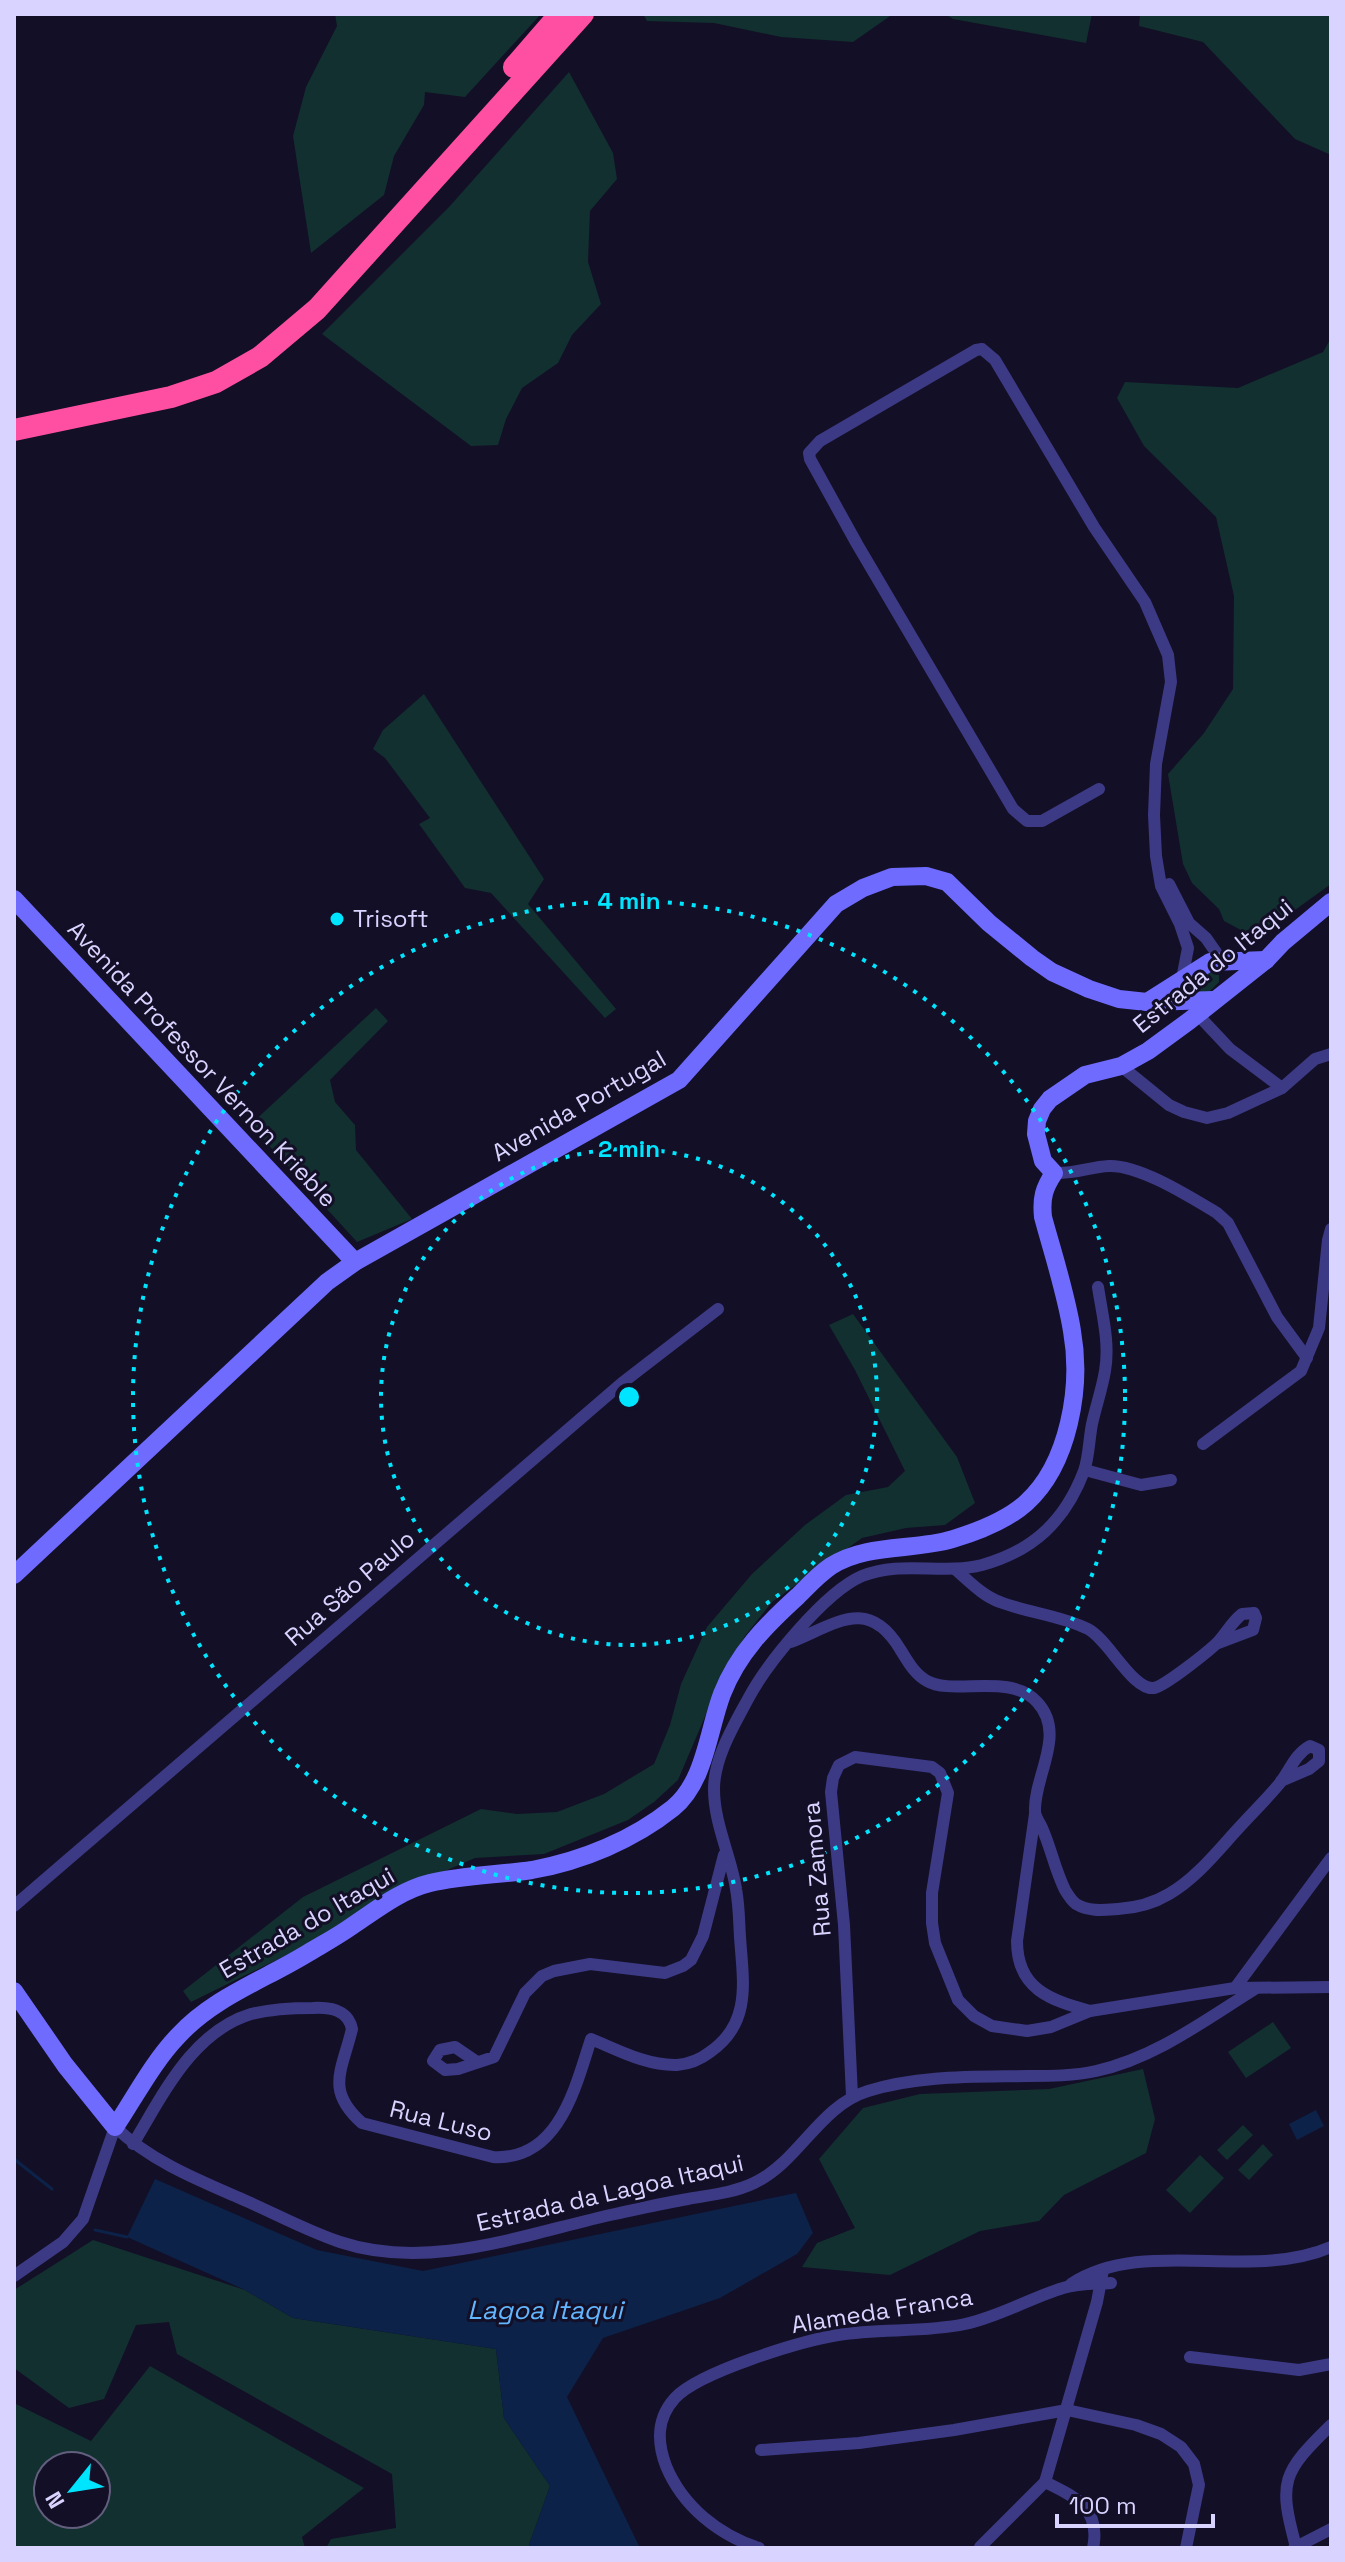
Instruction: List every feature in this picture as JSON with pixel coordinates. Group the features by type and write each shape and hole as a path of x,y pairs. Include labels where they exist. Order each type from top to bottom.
{"highway":[{"path":"14,418 179,385 237,360 277,333 393,211 560,14"},
{"path":"14,430 183,393 216,382 260,357 317,309 584,14"}],"street":[{"path":"1099,789 1042,821 1027,821 1013,809 810,459 809,453 820,441 976,350 982,349 995,360 1094,527 1145,602 1168,655 1171,682 1156,764 1154,815 1161,886 1188,948 1182,979 1191,1008 1230,1049 1282,1088"},
{"path":"1156,856 1189,923 1206,938 1222,961 1227,979 1214,1000"},
{"name":"Avenida Portugal","path":"14,1575 327,1282 355,1262 679,1080 836,904 863,888 892,877 926,876 947,882 989,923 1052,972 1111,996 1191,1008 1214,1000"},
{"name":"Avenida Professor Vernon Krieble","path":"14,899 355,1262"},
{"name":"Estrada do Itaqui","path":"1214,1000 1266,960 1331,902"},
{"path":"1147,1002 1210,962 1266,960"},
{"name":"Estrada do Itaqui","path":"14,2276 63,2242 83,2219 115,2127 176,2037 215,2003 297,1960 376,1909 424,1885 465,1876 529,1870 569,1862 618,1843 673,1808 694,1782 722,1693 739,1658 763,1628 831,1566 884,1548 951,1540 1024,1505 1045,1481 1062,1448 1075,1391 1076,1363 1072,1330 1043,1217 1041,1198 1054,1173 1043,1161 1036,1134 1037,1121 1042,1109 1058,1093 1085,1075 1121,1066 1176,1031 1191,1008"},
{"path":"1121,1066 1169,1105 1207,1118 1228,1113 1282,1088 1315,1059 1331,1054"},
{"path":"1054,1173 1071,1174 1113,1166 1134,1169 1217,1213 1228,1223 1277,1317 1307,1358"},
{"path":"1203,1444 1301,1371 1321,1318 1331,1229"},
{"path":"477,2062 494,2057 525,1993 542,1976 570,1966 590,1964 665,1973 691,1960 703,1936 725,1852 715,1799 715,1775 723,1751 751,1693 769,1665 840,1590 861,1577 895,1569 956,1570 1002,1559 1036,1542 1062,1513 1085,1470 1106,1369 1107,1345 1098,1287"},
{"name":"Rua São Paulo","path":"14,1906 622,1383 718,1309"},
{"path":"1085,1470 1141,1485 1171,1480"},
{"path":"956,1570 977,1589 999,1602 1088,1629 1146,1687 1157,1687 1216,1644"},
{"path":"788,1643 844,1621 869,1618 890,1632 918,1676 929,1683 1002,1687 1037,1701 1050,1724 1050,1737 1035,1813 1017,1956 1023,1973 1044,1995 1056,2002 1090,2011"},
{"name":"Rua Zamora","path":"852,2096 844,1925 831,1792 839,1765 855,1757 932,1767 943,1779 948,1793 932,1893 932,1923 941,1963 958,2000 974,2016 992,2026 1027,2031 1051,2027 1090,2011 1235,1988 1331,1987"},
{"path":"1035,1813 1051,1848 1063,1886 1075,1903 1098,1911 1126,1908 1153,1902 1172,1893 1191,1877 1281,1781"},
{"name":"Rua Luso","path":"133,2144 177,2073 208,2037 249,2015 315,2007 339,2011 350,2021 352,2029 338,2086 349,2112 362,2123 493,2157 527,2153 538,2146 558,2122 591,2039 637,2058 676,2065 688,2064 708,2054 732,2033 740,2015 743,1982 736,1888 725,1852"},
{"path":"1235,1988 1331,1858"},
{"name":"Estrada da Lagoa Itaqui","path":"133,2144 212,2187 341,2242 375,2250 435,2252 467,2249 614,2214 731,2192 766,2177 852,2096 891,2084 1094,2072 1131,2060 1170,2042 1255,1989"},
{"path":"14,1991 65,2065 115,2127 133,2144"},
{"path":"1065,2287 1103,2270 1145,2261 1293,2260 1331,2247"},
{"path":"1105,2283 1145,2261"},
{"path":"976,2548 1045,2482 1105,2283 1103,2270"},
{"name":"Alameda Franca","path":"759,2548 720,2531 693,2508 673,2480 658,2434 661,2422 676,2396 758,2357 810,2340 841,2334 937,2329 968,2323 1065,2287 1105,2283"},
{"path":"1190,2357 1299,2370 1331,2364"},
{"path":"761,2450 859,2443 1067,2410 1136,2425 1161,2434 1181,2447 1197,2470 1199,2485 1186,2548"},
{"path":"1331,2425 1304,2451 1293,2467 1286,2489 1286,2507 1295,2547 1331,2529"},
{"path":"1045,2482 1071,2495 1090,2513 1096,2535 1093,2548"}],"green space":[{"path":"335,14 541,14 465,97 425,92 424,105 394,156 384,195 311,253 293,136 306,87 337,26"},
{"path":"643,14 893,14 853,42 781,37 714,23 647,21"},
{"path":"945,14 1092,14 1086,43 953,19"},
{"path":"1140,14 1331,14 1331,155 1295,139 1203,42 1139,26"},
{"path":"569,72 613,153 617,179 590,211 588,262 601,304 572,335 558,363 522,388 506,419 498,445 471,446 322,334 449,207"},
{"path":"1331,338 1331,884 1256,938 1224,921 1219,909 1192,883 1183,864 1168,774 1204,733 1233,689 1234,596 1216,517 1144,446 1117,398 1125,382 1238,388 1323,352"},
{"path":"424,694 544,879 528,904 616,1009 605,1018 491,893 465,888 419,824 430,818 385,758 373,749 383,730"},
{"path":"1206,971 1219,975 1219,982 1207,994 1191,993 1189,986"},
{"path":"376,1008 388,1021 330,1080 335,1102 355,1125 356,1150 412,1219 357,1242 250,1125"},
{"path":"853,1314 957,1457 975,1503 945,1525 906,1528 862,1538 772,1602 745,1636 721,1679 678,1780 628,1820 544,1854 475,1858 392,1894 311,1943 191,2002 183,1991 303,1897 481,1809 517,1814 557,1812 604,1794 654,1764 670,1725 681,1684 707,1627 752,1574 805,1525 846,1495 888,1487 905,1471 829,1325"},
{"path":"1273,2022 1291,2048 1246,2078 1228,2052"},
{"path":"1143,2069 1155,2119 1146,2153 1064,2195 1039,2221 980,2231 890,2275 802,2267 817,2243 855,2228 819,2159 863,2108 920,2094 1049,2089"},
{"path":"1243,2125 1253,2135 1227,2160 1217,2150"},
{"path":"1263,2144 1273,2155 1249,2180 1238,2170"},
{"path":"1200,2155 1224,2178 1190,2213 1166,2190"},
{"path":"93,2240 245,2290 293,2318 496,2349 504,2418 550,2486 528,2548 326,2548 331,2539 396,2528 392,2474 177,2354 169,2322 136,2325 104,2399 69,2408 14,2368 14,2290"},
{"path":"150,2366 364,2488 302,2537 305,2548 15,2548 14,2403 91,2441"}],"water":[{"path":"1316,2110 1324,2126 1297,2140 1289,2124"},
{"name":"Lagoa Itaqui","path":"155,2179 317,2250 423,2271 796,2193 813,2233 797,2254 720,2298 603,2338 567,2397 640,2548 528,2548 550,2486 504,2418 496,2349 293,2318 245,2290 127,2237"}],"waterway":[{"path":"14,2159 52,2189"},
{"path":"95,2230 127,2237"}],"place":[{"name":"Trisoft","path":"337,919"}]}
